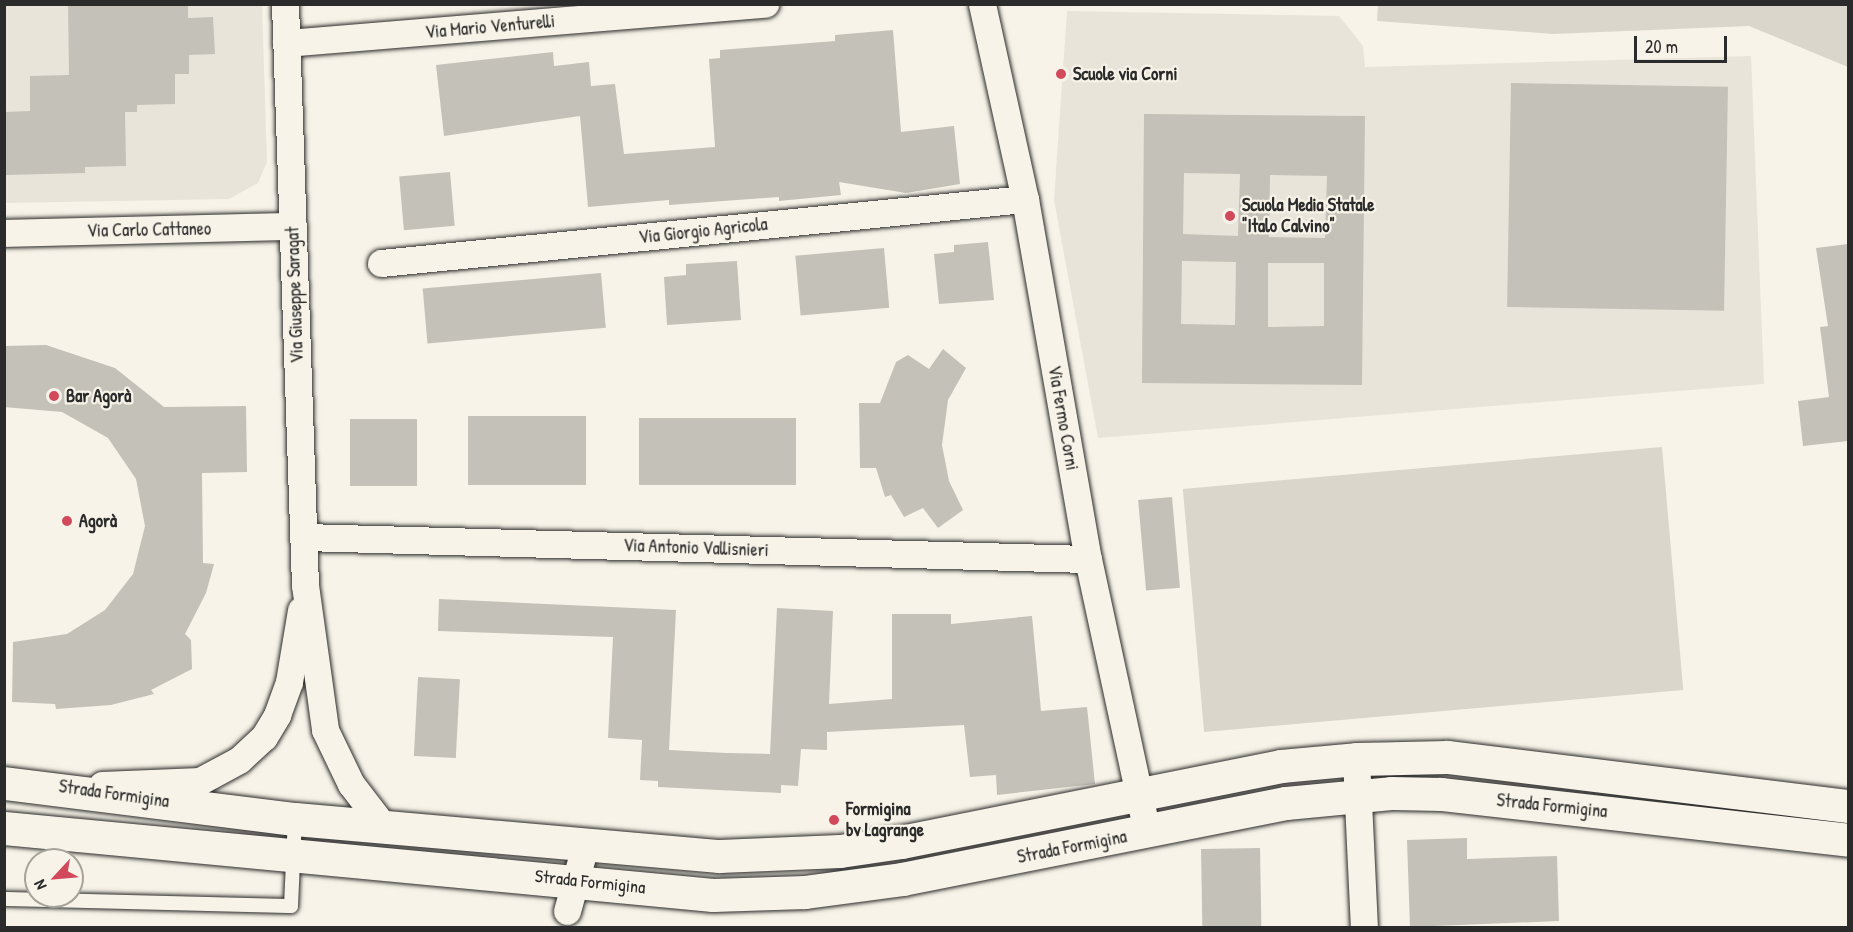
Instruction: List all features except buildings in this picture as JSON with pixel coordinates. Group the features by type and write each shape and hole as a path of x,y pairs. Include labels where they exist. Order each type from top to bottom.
{"street":[{"name":"Via Giuseppe Saragat","path":"285,4 305,585 325,730 351,784 384,827"},
{"name":"Via Mario Venturelli","path":"286,43 765,4"},
{"name":"Via Fermo Corni","path":"982,4 1024,199 1088,558 1147,832"},
{"name":"Via Giorgio Agricola","path":"381,263 1024,199"},
{"name":"Via Carlo Cattaneo","path":"4,233 293,226"},
{"name":"Via Antonio Vallisnieri","path":"304,537 1088,558"},
{"name":"Via Giuseppe Saragat","path":"59,786 200,781 239,760 264,737 277,715 289,682 305,585"},
{"name":"Strada Formigina","path":"4,783 59,786 295,819 719,856 840,851 1140,797 1281,766 1356,759 1447,757 1848,806"},
{"path":"1356,759 1364,927"},
{"name":"Strada Formigina","path":"4,828 576,879 713,895 805,892 902,879 1286,803 1358,796 1441,794 1848,840"},
{"path":"567,911 585,846"}],"lane":[{"path":"4,899 291,906 295,819"}],"shaded area":[{"path":"1378,4 1848,5 1848,67 1749,26 1553,34 1377,21"},
{"path":"4,5 262,5 267,162 258,183 229,199 5,203"},
{"path":"1067,11 1339,16 1363,46 1365,67 1751,56 1764,384 1098,438 1054,200"},
{"path":"1662,447 1683,690 1204,732 1183,489"}],"place":[{"name":"Scuole via Corni","path":"1061,74"},
{"name":"Scuola Media Statale \"Italo Calvino\"","path":"1230,216"},
{"name":"Bar Agorà","path":"54,396"},
{"name":"Agorà","path":"67,521"},
{"name":"Formigina bv Lagrange","path":"834,820"}]}
